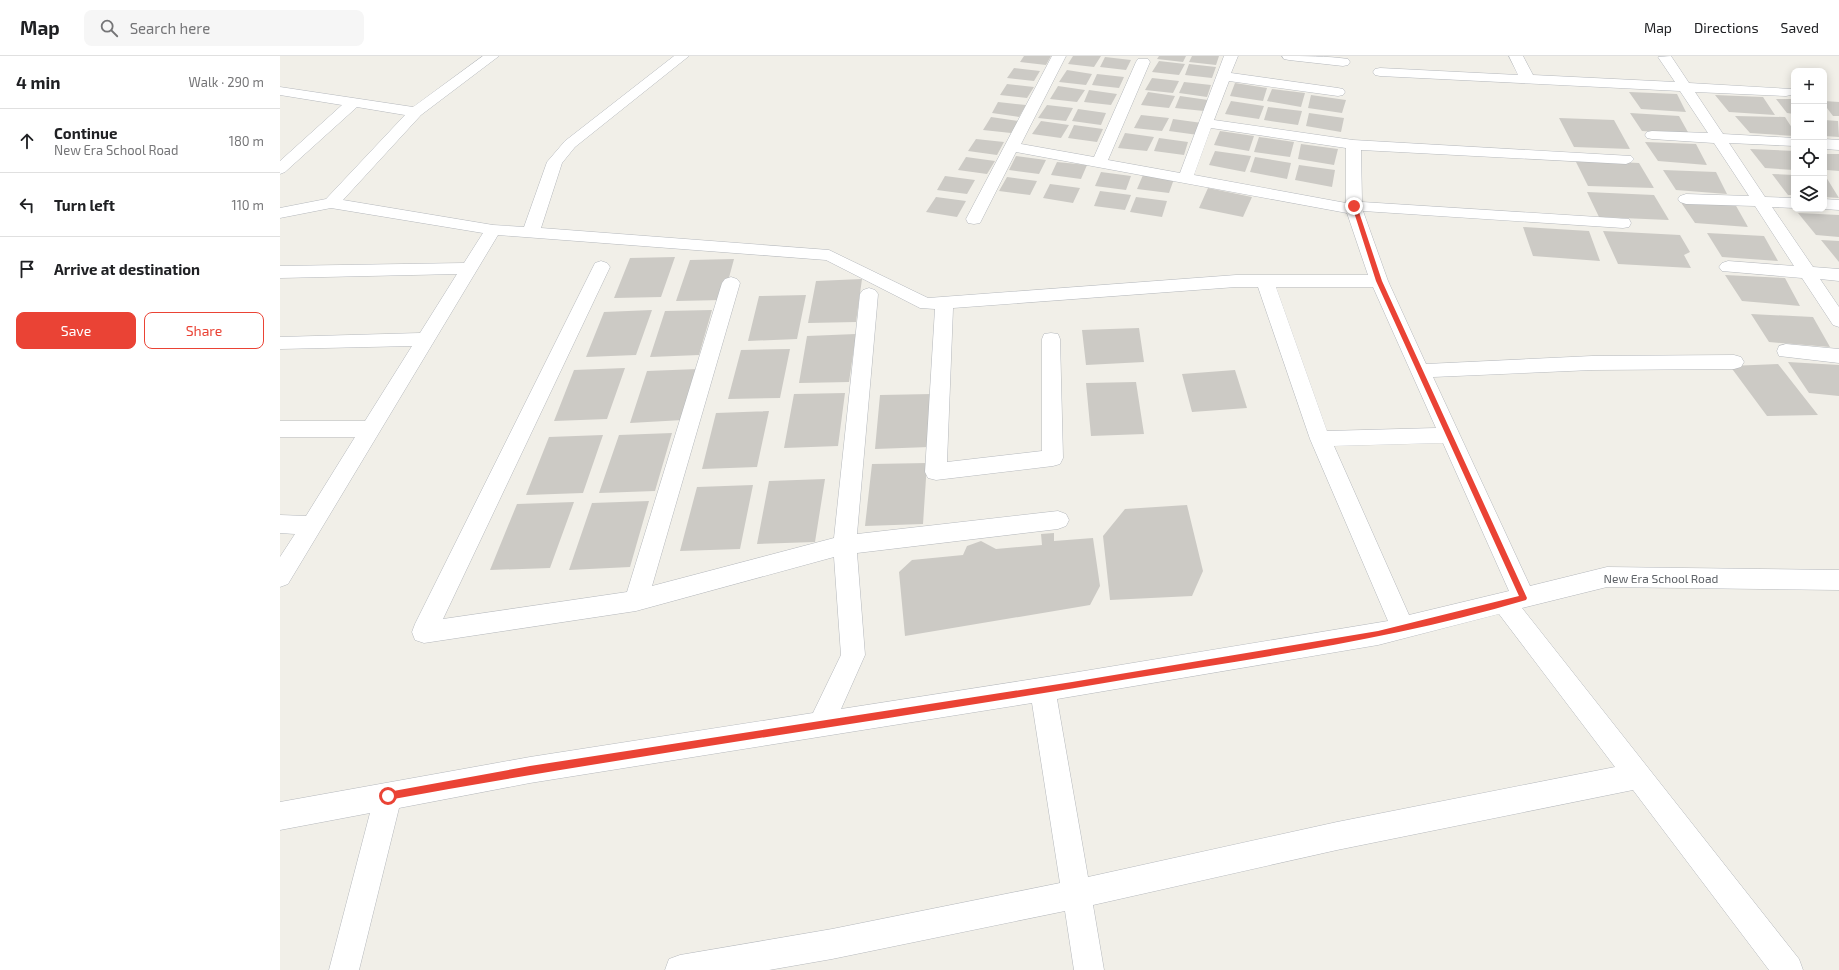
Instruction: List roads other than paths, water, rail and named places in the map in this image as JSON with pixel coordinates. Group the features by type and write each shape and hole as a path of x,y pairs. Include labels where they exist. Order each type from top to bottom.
{"street":[{"path":"331,202 416,112 492,56"},
{"path":"531,232 555,162 562,152 570,144 682,56"},
{"path":"974,219 1059,56"},
{"path":"1185,179 1231,56"},
{"path":"1289,56 1343,62"},
{"path":"1516,56 1528,80"},
{"path":"1665,57 1839,321"},
{"path":"1098,163 1143,62"},
{"path":"1380,72 1422,69 1528,80 1786,92"},
{"path":"1223,76 1338,92"},
{"path":"282,93 416,112"},
{"path":"280,169 353,103"},
{"path":"1205,123 1353,145 1626,159"},
{"path":"1652,135 1791,142"},
{"path":"1827,144 1839,145"},
{"path":"1353,145 1354,208 1379,281 1449,435 1514,600 1638,776 1788,970"},
{"path":"1012,147 1354,208 1623,223"},
{"path":"1686,199 1791,203"},
{"path":"280,213 331,202 493,230 829,255 926,304 1236,280 1379,281"},
{"path":"1827,204 1839,205"},
{"path":"280,577 493,230"},
{"path":"601,267 424,632 636,601 845,545 1058,520"},
{"path":"1728,267 1839,275"},
{"path":"280,272 470,268"},
{"path":"1265,281 1320,439 1403,628"},
{"path":"636,601 731,283"},
{"path":"821,724 853,654 845,545 868,294"},
{"path":"944,303 936,472 1053,458 1051,339"},
{"path":"280,343 426,339"},
{"path":"1786,351 1839,356"},
{"path":"1420,371 1592,363 1734,362"},
{"path":"280,429 370,429"},
{"path":"1320,439 1403,435 1449,435"},
{"path":"280,524 313,525"},
{"name":"New Era School Road","path":"280,816 530,770 1043,690 1378,634 1607,577 1839,580"},
{"path":"1043,690 1089,970"},
{"path":"680,970 832,944 1077,894 1337,836 1638,776"},
{"path":"344,970 388,796"}]}
